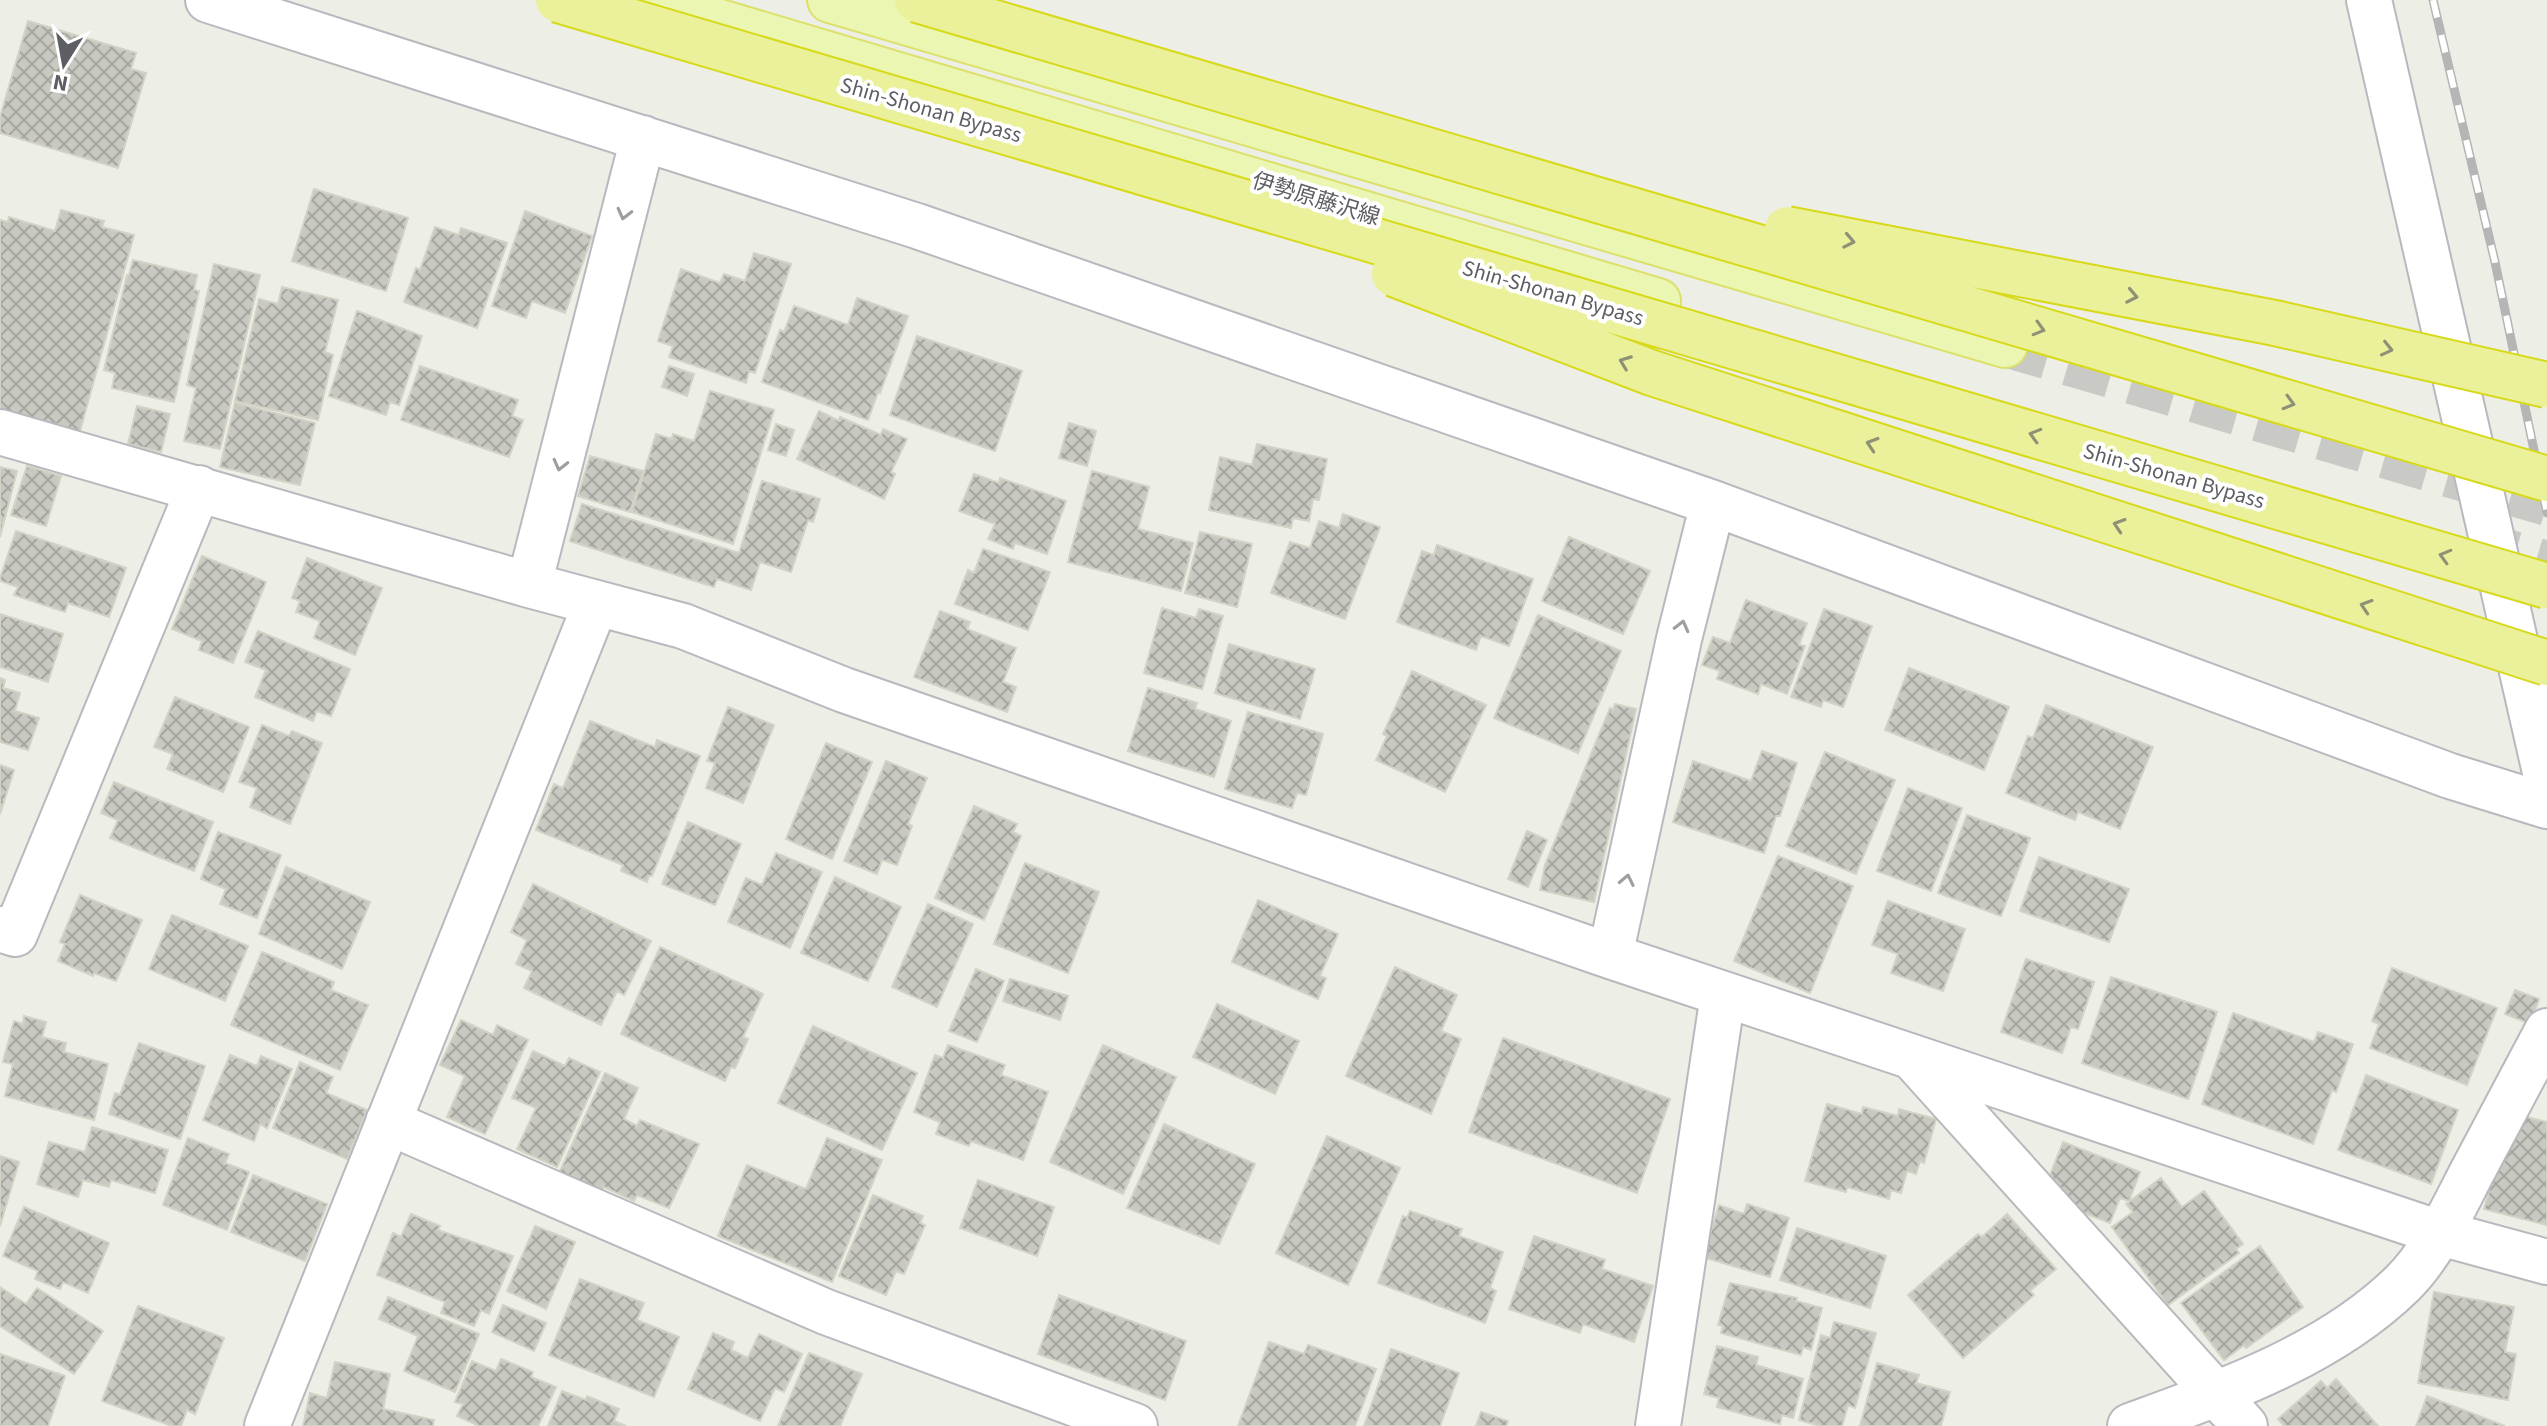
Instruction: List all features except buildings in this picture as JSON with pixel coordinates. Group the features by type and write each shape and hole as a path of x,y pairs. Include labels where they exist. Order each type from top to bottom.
{"highway":[{"name":"Shin-Shonan Bypass","path":"558,0 2547,586"},
{"path":"917,0 2547,479"},
{"path":"1090,157 1652,373 2547,663"},
{"path":"1526,178 2259,320 2547,385"}],"main road":[{"name":"伊勢原藤沢線","path":"646,0 1986,399"},
{"path":"830,0 2005,345"}],"street":[{"path":"208,0 917,226 1713,503 2450,776 2547,806"},
{"path":"2369,0 2547,781"},
{"path":"529,585 643,138"},
{"path":"0,432 529,585 683,626 844,690 1723,995 2440,1233 2547,1262"},
{"path":"0,929 15,934 199,488"},
{"path":"1610,956 1679,639 1713,503"},
{"path":"267,1426 596,603"},
{"path":"1658,1426 1723,995"},
{"path":"2130,1426 2216,1394 2279,1366 2358,1321 2404,1282 2440,1233 2547,1031"},
{"path":"1910,1055 2245,1426"},
{"path":"388,1122 826,1312 1135,1426"}],"tunnel":[{"path":"2005,345 2547,504"},
{"path":"2473,541 2547,563"}],"railway":[{"path":"2433,0 2495,262 2547,513"}]}
